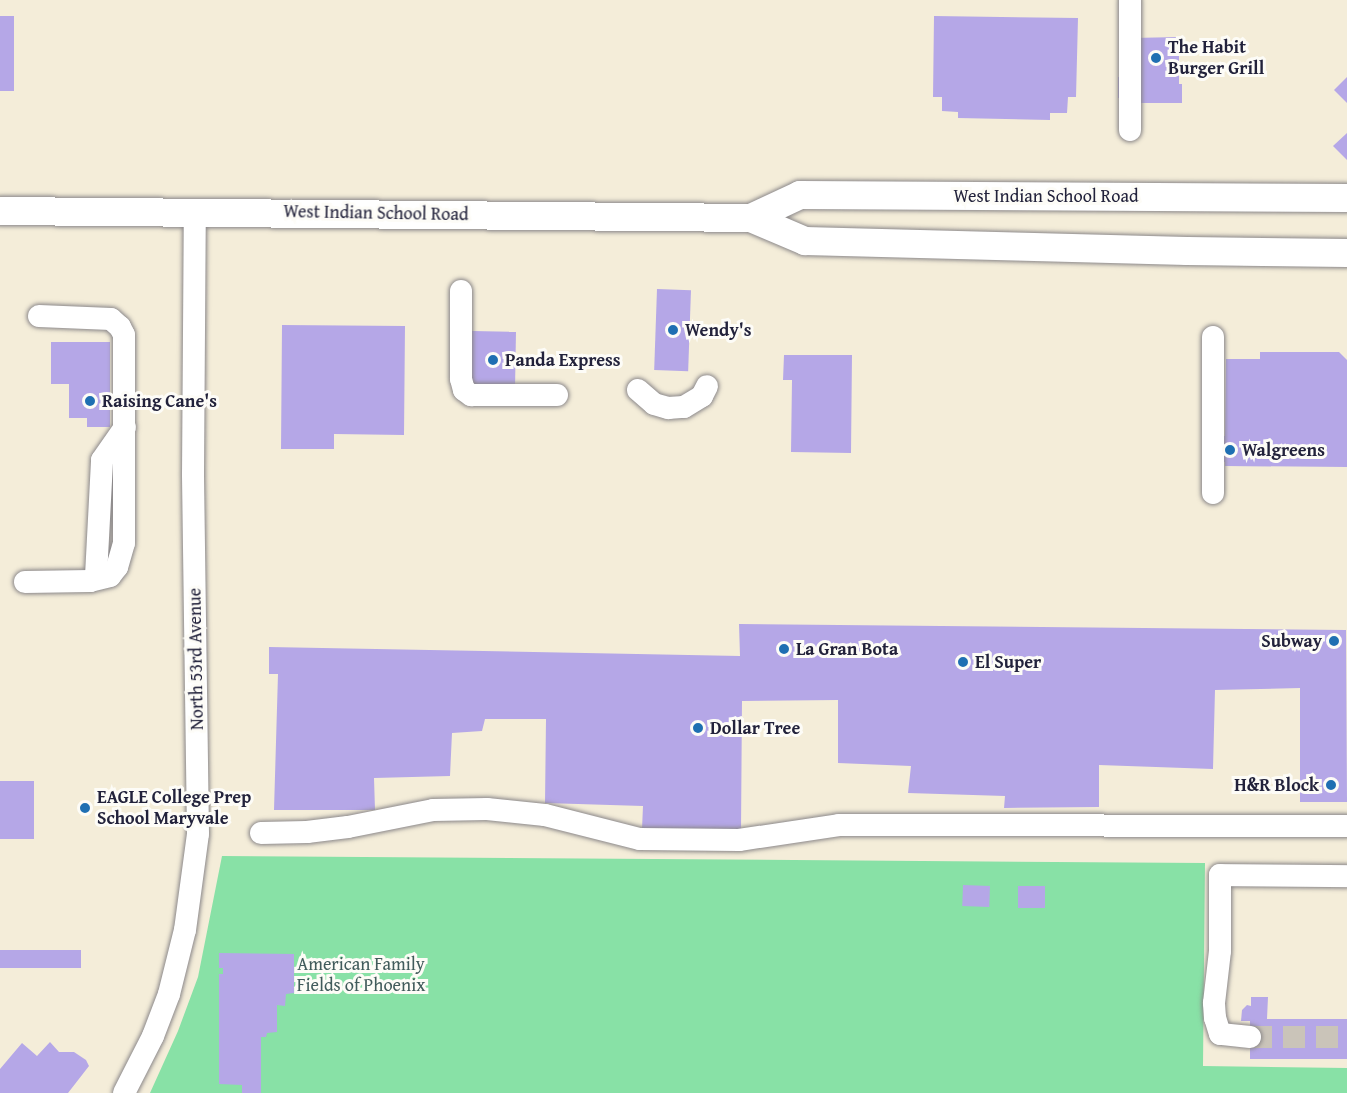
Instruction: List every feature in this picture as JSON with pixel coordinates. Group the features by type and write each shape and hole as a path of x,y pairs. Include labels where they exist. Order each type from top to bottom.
{"main road":[{"name":"West Indian School Road","path":"751,218 800,195 1347,198"},
{"name":"West Indian School Road","path":"0,211 751,218 805,241 1187,252 1347,253"}],"street":[{"path":"1130,0 1130,130"},
{"name":"North 53rd Avenue","path":"124,1093 153,1036 169,994 185,930 198,834 193,474 195,212"},
{"path":"461,291 460,379 464,390 471,395 483,396 557,395"},
{"path":"25,582 90,581 96,576 99,561 102,460 125,427 124,335 120,327 111,319 39,316"},
{"path":"1213,337 1213,494"},
{"path":"638,390 654,404 668,408 684,407 702,396 706,386"},
{"path":"261,833 308,832 348,827 434,810 487,809 545,815 640,839 739,840 839,825 1347,826"},
{"path":"1250,1037 1220,1034 1215,1018 1214,1003 1220,951 1220,875 1347,876"}],"green space":[{"name":"American Family Fields of Phoenix","path":"222,856 1205,863 1203,1066 1347,1068 1347,1093 150,1093 178,1031 198,977"}],"building":[{"path":"0,16 14,16 14,91 0,91"},
{"path":"934,16 1078,18 1076,97 1068,97 1067,113 1050,113 1050,120 958,118 958,112 942,111 942,97 933,97"},
{"name":"The Habit Burger Grill","path":"1179,37 1179,84 1182,84 1182,103 1133,103 1133,98 1118,98 1118,77 1133,78 1132,38"},
{"path":"1347,77 1347,103 1334,90"},
{"path":"1347,133 1347,160 1333,146"},
{"name":"Wendy's","path":"657,289 691,290 688,371 654,370"},
{"path":"282,325 405,326 404,435 334,434 334,449 281,449"},
{"name":"Panda Express","path":"472,331 516,332 515,389 471,388"},
{"name":"Raising Cane's","path":"51,342 110,342 110,427 87,427 87,418 69,418 69,384 51,384"},
{"name":"Walgreens","path":"1260,352 1339,352 1347,360 1347,467 1225,466 1225,462 1205,461 1205,435 1225,436 1226,359 1260,359"},
{"path":"784,355 852,355 851,453 791,452 792,380 783,380"},
{"path":"739,624 1346,630 1347,802 1300,802 1300,688 1215,690 1213,769 1099,765 1099,807 1004,808 1005,796 908,793 911,766 838,763 838,700 742,701 741,831 642,829 643,806 545,803 546,719 485,719 482,731 452,733 450,776 374,778 375,810 274,810 278,674 269,674 269,647 740,656"},
{"path":"0,781 34,781 34,839 0,839"},
{"path":"963,885 990,886 989,907 962,906"},
{"path":"1018,886 1045,886 1045,908 1018,908"},
{"path":"0,950 81,950 81,968 0,968"},
{"path":"219,953 294,954 294,993 286,994 285,1006 277,1005 277,1032 267,1033 266,1037 261,1037 261,1093 242,1093 242,1085 219,1084 219,974 223,974 223,968 219,968"},
{"path":"1251,997 1268,997 1267,1019 1347,1019 1347,1059 1250,1059 1250,1021 1241,1021 1242,1010 1247,1005 1251,1006"},
{"path":"50,1042 59,1052 74,1052 86,1060 89,1066 68,1093 0,1093 0,1069 22,1043 37,1056"}],"tunnel":[{"path":"1250,1037 1347,1037"}],"place":[{"name":"The Habit Burger Grill","path":"1156,58"},
{"name":"Wendy's","path":"673,330"},
{"name":"Panda Express","path":"493,360"},
{"name":"Raising Cane's","path":"90,401"},
{"name":"Walgreens","path":"1230,450"},
{"name":"Subway","path":"1334,641"},
{"name":"La Gran Bota","path":"784,649"},
{"name":"El Super","path":"963,662"},
{"name":"Dollar Tree","path":"698,728"},
{"name":"H&R Block","path":"1331,785"},
{"name":"EAGLE College Prep School Maryvale","path":"85,808"}]}
